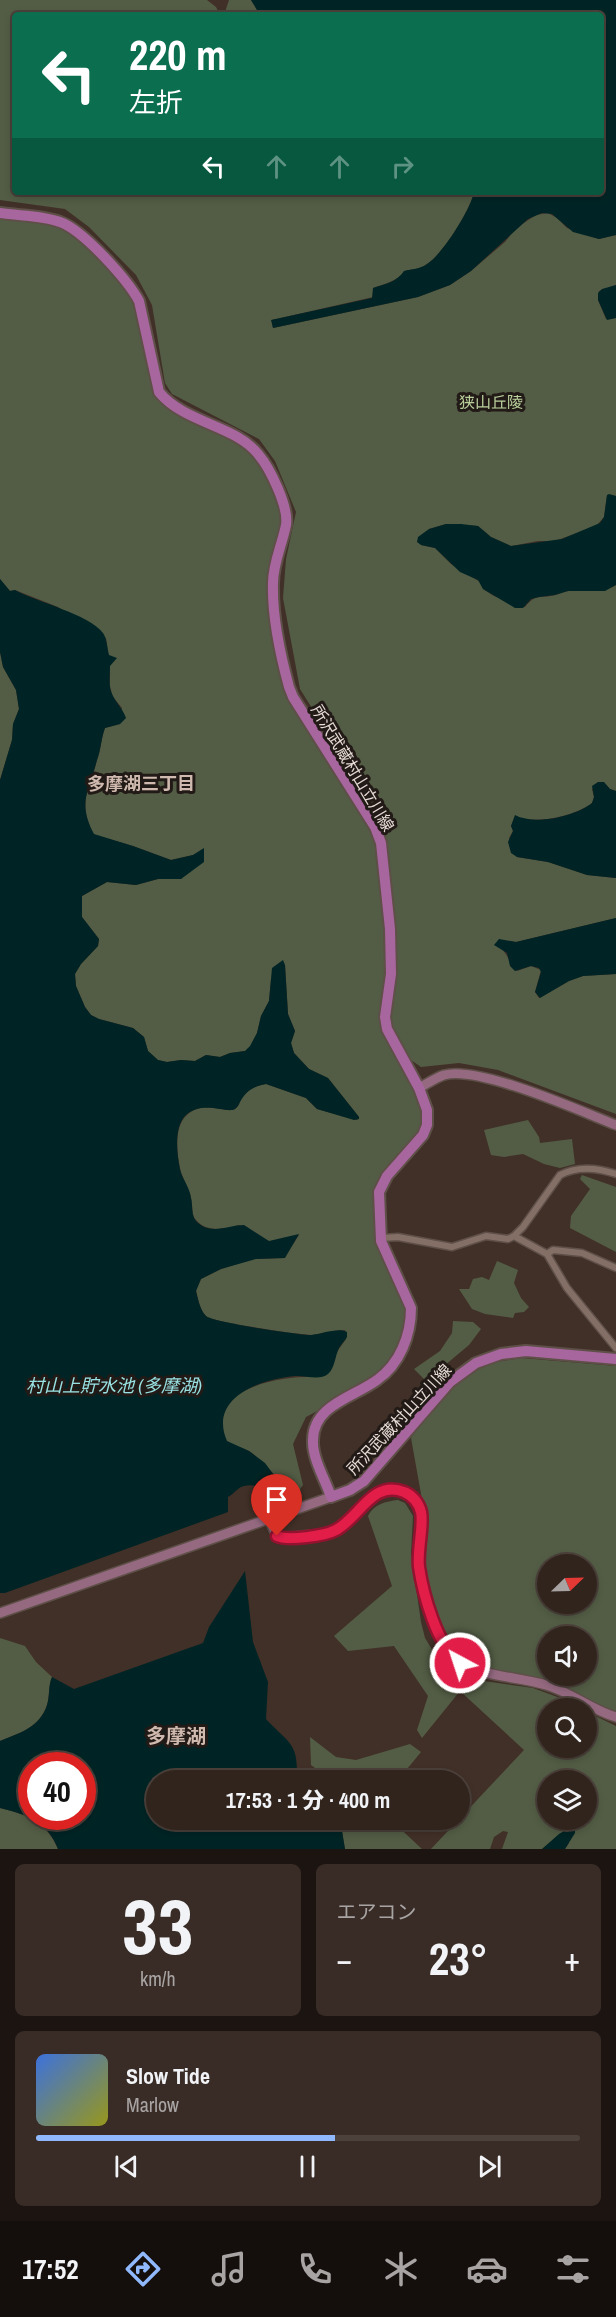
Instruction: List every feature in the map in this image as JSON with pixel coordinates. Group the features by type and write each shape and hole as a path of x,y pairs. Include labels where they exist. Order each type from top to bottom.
{"main road":[{"name":"所沢武蔵村山立川線","path":"0,213 60,221 84,236 131,288 139,301 159,392 165,400 180,411 246,442 258,453 268,469 286,516 286,524 274,567 273,584 275,613 289,687 375,828 381,843 390,929 391,974 385,1017 387,1029 419,1088 427,1110 427,1125 423,1135 382,1183 378,1203 381,1238 411,1308 409,1329 399,1355 385,1373 376,1381 324,1411 316,1423 313,1436 314,1449 331,1497 344,1493 364,1481 450,1382 476,1363 501,1354 526,1352 616,1359"}],"street":[{"path":"419,1088 444,1075 462,1074 486,1077 616,1125"},
{"path":"381,1238 398,1237 452,1247 486,1236 508,1239 523,1227 560,1175 582,1169 616,1174"},
{"path":"514,1236 547,1254 567,1288 616,1348"},
{"path":"547,1254 553,1250 582,1253 616,1268"},
{"path":"269,1519 276,1534 282,1538 326,1533 340,1527 379,1492 394,1489 409,1494 417,1503 421,1513 418,1556 422,1580 439,1637 452,1656 475,1670 554,1687 599,1711 616,1717"},
{"path":"0,1613 331,1497"}],"green space":[{"name":"狭山丘陵","path":"0,0 207,0 218,12 12,12 12,195 473,195 455,231 427,264 405,271 395,280 373,288 373,297 272,320 273,328 418,297 450,285 471,271 505,242 516,228 536,215 548,213 567,228 599,239 616,235 616,285 599,291 598,300 606,319 616,318 616,496 607,495 604,517 596,526 555,541 538,541 511,546 491,537 478,526 446,524 429,529 421,545 435,548 451,564 480,582 483,589 494,596 525,607 539,597 567,591 604,589 616,585 616,791 603,782 592,789 594,797 592,803 576,812 555,818 534,820 515,816 511,826 513,831 509,838 517,857 548,862 587,875 616,878 616,918 516,942 509,941 503,950 517,971 531,966 541,970 535,992 539,998 583,976 616,974 616,1114 498,1070 459,1063 421,1067 408,1058 390,1028 389,1020 397,954 387,843 373,815 375,808 300,689 283,598 286,559 296,512 275,461 259,439 172,394 165,383 152,305 136,275 89,227 65,209 0,200"},
{"path":"229,0 251,0 258,12 225,12"},
{"path":"0,213 60,221 131,288 159,392 254,449 286,516 273,584 289,687 375,827 390,929 385,1017 411,1074 427,1125 387,1176 379,1222 411,1318 391,1367 324,1411 319,1410 306,1417 293,1444 303,1485 296,1495 288,1496 283,1490 287,1489 284,1481 254,1455 226,1441 222,1423 226,1408 236,1396 268,1382 319,1377 346,1339 345,1330 312,1335 275,1331 212,1319 204,1314 196,1290 201,1279 221,1269 252,1259 284,1258 299,1235 269,1242 239,1225 216,1229 200,1224 193,1215 192,1201 181,1172 177,1150 178,1134 183,1120 193,1110 207,1107 235,1109 248,1091 266,1084 306,1098 317,1109 357,1120 359,1117 328,1078 309,1069 294,1053 291,1043 295,1031 288,1014 285,965 271,979 269,1001 261,1016 251,1046 245,1051 220,1057 206,1055 195,1061 158,1060 148,1051 144,1037 133,1028 91,1015 76,986 75,974 98,946 99,939 82,917 82,896 107,882 136,885 158,879 181,879 204,849 193,855 171,860 94,835 86,814 86,797 105,728 120,724 122,708 113,697 110,687 106,638 58,607 15,590 10,591 0,579"},
{"path":"0,652 3,667 16,690 19,709 13,724 12,740 0,780"},
{"path":"528,1120 539,1137 540,1143 572,1139 575,1164 560,1168 544,1164 523,1154 504,1157 491,1155 484,1130"},
{"path":"582,1175 616,1187 616,1252 570,1228 571,1216 590,1189 580,1179"},
{"path":"497,1261 518,1270 514,1283 521,1298 529,1307 524,1312 515,1313 513,1318 485,1314 472,1309 459,1289 469,1289 473,1279 482,1277 489,1280"},
{"path":"453,1321 473,1322 481,1329 469,1345 426,1381 414,1369 440,1351 452,1333"},
{"path":"522,1358 616,1366 616,1714 597,1706 597,1698 574,1698 538,1686 597,1686 597,1626 537,1626 537,1686 460,1660 448,1648 437,1623 421,1555 423,1505 411,1438 440,1400 459,1381 476,1369"},
{"path":"398,1500 405,1503 413,1516 411,1553 421,1622 425,1638 436,1656 463,1678 533,1688 560,1698 537,1698 537,1758 597,1758 597,1717 616,1726 616,1849 565,1849 569,1843 565,1830 542,1849 502,1849 508,1832 503,1831 494,1837 490,1849 431,1849 449,1830 470,1830 470,1807 524,1750 460,1691 422,1738 417,1730 428,1696 394,1646 348,1651 334,1636 392,1586 368,1516 377,1506"},
{"path":"0,1638 25,1646 36,1662 52,1677 47,1705 40,1719 28,1728 0,1741"},
{"path":"310,1737 336,1757 356,1760 410,1744 421,1752 406,1770 318,1770 311,1765"},
{"path":"0,1808 18,1813 18,1830 46,1830 58,1849 0,1849"},
{"path":"402,1830 422,1849 345,1849 342,1831"}],"water":[{"path":"251,0 616,0 616,235 599,239 573,232 552,214 542,213 528,219 471,271 450,285 418,297 273,328 271,320 372,298 373,288 394,280 404,271 427,264 455,231 473,195 604,195 604,12 258,12"},
{"path":"616,285 616,318 607,320 598,300 598,293 602,289"},
{"path":"609,494 616,496 616,585 605,591 568,591 531,599 523,608 515,608 483,589 478,580 460,572 435,548 417,542 418,537 429,529 446,524 478,526 491,537 511,546 562,539 600,523 604,517"},
{"name":"村山上貯水池 (多摩湖)","path":"0,579 10,591 15,590 62,609 96,626 104,635 109,655 117,658 110,666 111,693 126,718 120,724 105,728 88,789 86,813 94,834 171,860 193,855 204,848 204,862 181,879 158,879 136,885 107,882 82,896 82,917 99,939 98,946 75,974 76,986 85,1007 91,1015 99,1019 133,1028 144,1037 148,1051 158,1060 195,1061 206,1055 220,1057 245,1051 250,1046 269,1001 272,968 283,960 288,1014 295,1031 291,1043 294,1053 309,1069 328,1078 359,1117 354,1120 317,1109 306,1098 266,1084 248,1092 235,1109 200,1108 186,1115 179,1127 177,1151 181,1173 188,1188 196,1221 213,1229 244,1225 269,1241 299,1234 285,1258 256,1259 221,1269 201,1279 196,1291 206,1316 238,1325 274,1331 311,1335 339,1330 347,1332 347,1337 339,1348 334,1365 328,1374 320,1377 299,1376 267,1381 241,1393 231,1402 225,1413 223,1426 227,1441 249,1451 265,1463 274,1475 287,1483 288,1488 276,1490 249,1485 242,1487 228,1497 228,1512 5,1593 0,1593 0,780 12,740 13,724 19,709 16,690 3,667 0,652"},
{"path":"598,782 604,782 610,789 616,791 616,878 587,875 548,862 517,857 511,853 508,842 513,831 511,826 515,815 533,820 555,818 576,812 592,803 594,797 592,786"},
{"path":"616,918 616,974 583,976 569,981 540,998 535,992 541,972 539,968 531,966 515,971 510,966 507,953 494,945 499,939 516,942"},
{"path":"245,1571 253,1642 268,1682 266,1719 291,1745 296,1758 297,1770 146,1770 146,1830 343,1830 345,1849 58,1849 46,1830 96,1830 96,1752 18,1752 18,1813 0,1808 0,1741 28,1728 40,1719 47,1705 52,1677 74,1689 203,1643 209,1627"},
{"path":"566,1830 575,1830 565,1849 542,1849"}],"district":[{"name":"多摩湖三丁目","path":"141,783"},
{"name":"多摩湖","path":"176,1735"}],"route":[{"path":"277,1536 288,1538 331,1532 379,1492 394,1489 409,1494 417,1503 421,1513 418,1556 423,1585 439,1637 446,1649 460,1663"}]}
